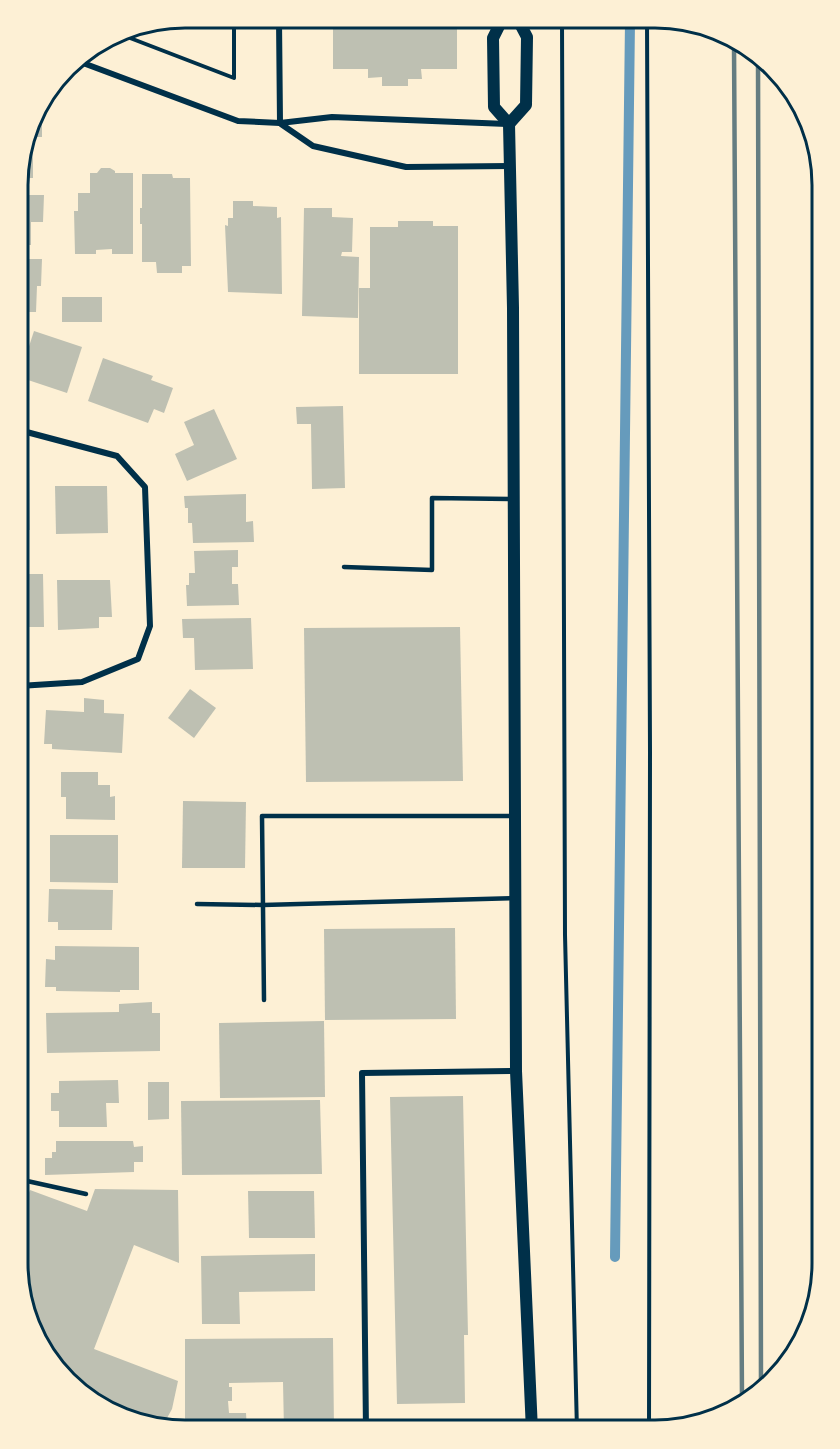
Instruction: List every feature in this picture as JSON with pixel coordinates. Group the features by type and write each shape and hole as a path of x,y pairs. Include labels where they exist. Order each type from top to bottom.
{"main road":[{"path":"498,28 493,38 494,107 509,124 513,308 516,1071 532,1420"},
{"path":"509,124 526,105 527,37 522,28"}],"street":[{"path":"279,28 280,123"},
{"path":"86,64 238,121 280,123 332,117 509,124"},
{"path":"280,123 313,146 406,167 510,166"},
{"path":"28,432 117,456 145,487 150,626 138,659 82,682 28,685"},
{"path":"366,1420 362,1073 516,1071"}],"lane":[{"path":"344,567 432,570 432,498 513,499"},
{"path":"264,1000 262,816 514,816"},
{"path":"197,904 263,905 515,898"},
{"path":"28,1181 87,1194"}],"path":[{"path":"131,39 234,78 234,28"},
{"path":"562,28 565,935 577,1420"},
{"path":"647,28 651,859 649,1420"}],"building":[{"path":"333,28 457,28 457,69 421,69 422,79 408,79 408,86 382,86 382,77 368,78 368,69 333,69"},
{"path":"42,122 42,122 42,137 36,137"},
{"path":"33,151 33,178 29,178"},
{"path":"101,168 110,168 115,173 133,173 133,254 112,254 112,249 96,250 96,254 75,254 74,211 78,211 78,193 90,193 90,173 97,173"},
{"path":"142,174 172,174 173,178 190,178 191,266 182,266 182,273 157,273 156,262 142,262 140,208 142,208"},
{"path":"28,195 44,195 43,222 31,222 31,245 28,245"},
{"path":"233,201 253,201 253,206 277,207 277,218 281,217 282,294 228,292 225,225 228,226 228,218 233,218"},
{"path":"304,208 332,208 332,217 353,218 352,252 342,252 341,256 359,257 358,318 302,316"},
{"path":"398,221 433,221 433,226 458,226 458,374 359,374 359,288 370,288 370,227 398,227"},
{"path":"28,259 42,259 41,286 37,286 36,312 28,312"},
{"path":"62,297 102,297 102,322 62,322"},
{"path":"34,331 82,347 67,393 28,380 28,349"},
{"path":"103,358 153,376 151,380 173,388 164,413 154,409 148,423 88,401"},
{"path":"343,406 345,488 312,489 311,424 297,424 296,407"},
{"path":"214,409 237,459 187,481 175,454 194,445 184,422"},
{"path":"28,465 29,465 30,530 28,530"},
{"path":"55,486 107,486 108,533 56,534"},
{"path":"246,494 246,522 253,521 254,542 193,543 192,523 188,523 188,508 185,508 184,496"},
{"path":"238,550 238,567 232,567 232,584 238,584 239,605 187,606 186,585 189,585 189,573 195,573 194,551"},
{"path":"28,574 43,574 44,627 28,627"},
{"path":"57,580 110,580 112,617 99,617 99,628 58,630"},
{"path":"251,618 253,669 195,670 194,638 183,638 182,619"},
{"path":"460,627 463,781 306,782 304,628"},
{"path":"190,689 216,708 194,738 168,718"},
{"path":"84,698 104,700 104,713 124,714 122,753 52,749 52,744 44,744 46,710 84,712"},
{"path":"61,772 98,772 98,785 110,785 110,797 115,796 115,820 66,819 66,797 61,797"},
{"path":"183,801 246,802 245,868 182,868"},
{"path":"50,835 118,835 118,883 50,882"},
{"path":"49,889 113,890 112,930 58,930 58,922 48,922"},
{"path":"455,928 456,1019 325,1020 324,929"},
{"path":"55,946 139,947 139,990 56,991 56,987 45,987 46,959 55,960"},
{"path":"152,1002 152,1013 160,1013 160,1051 47,1053 46,1013 119,1012 119,1004"},
{"path":"324,1021 325,1097 220,1098 219,1023"},
{"path":"118,1080 119,1103 106,1103 107,1127 59,1127 59,1111 51,1111 51,1093 59,1093 59,1081"},
{"path":"148,1082 169,1082 169,1119 148,1120"},
{"path":"463,1096 468,1335 464,1335 465,1403 397,1404 390,1097"},
{"path":"320,1100 322,1174 182,1175 181,1101"},
{"path":"56,1141 133,1141 134,1147 143,1146 143,1162 134,1162 134,1172 45,1175 45,1158 52,1158 52,1152 56,1152"},
{"path":"95,1189 178,1190 179,1263 134,1245 94,1349 178,1381 172,1409 166,1419 125,1409 90,1388 74,1375 61,1359 40,1324 30,1284 28,1264 28,1195 30,1190 87,1211"},
{"path":"248,1191 314,1191 315,1238 249,1238"},
{"path":"315,1254 315,1291 239,1292 240,1324 202,1324 201,1256"},
{"path":"333,1338 334,1420 284,1420 283,1382 229,1383 229,1387 232,1387 232,1401 228,1401 229,1413 246,1413 246,1420 185,1420 185,1339"}],"waterway":[{"path":"615,1257 630,28"}],"railway":[{"path":"734,50 742,1394"},
{"path":"758,68 761,1379"}]}
